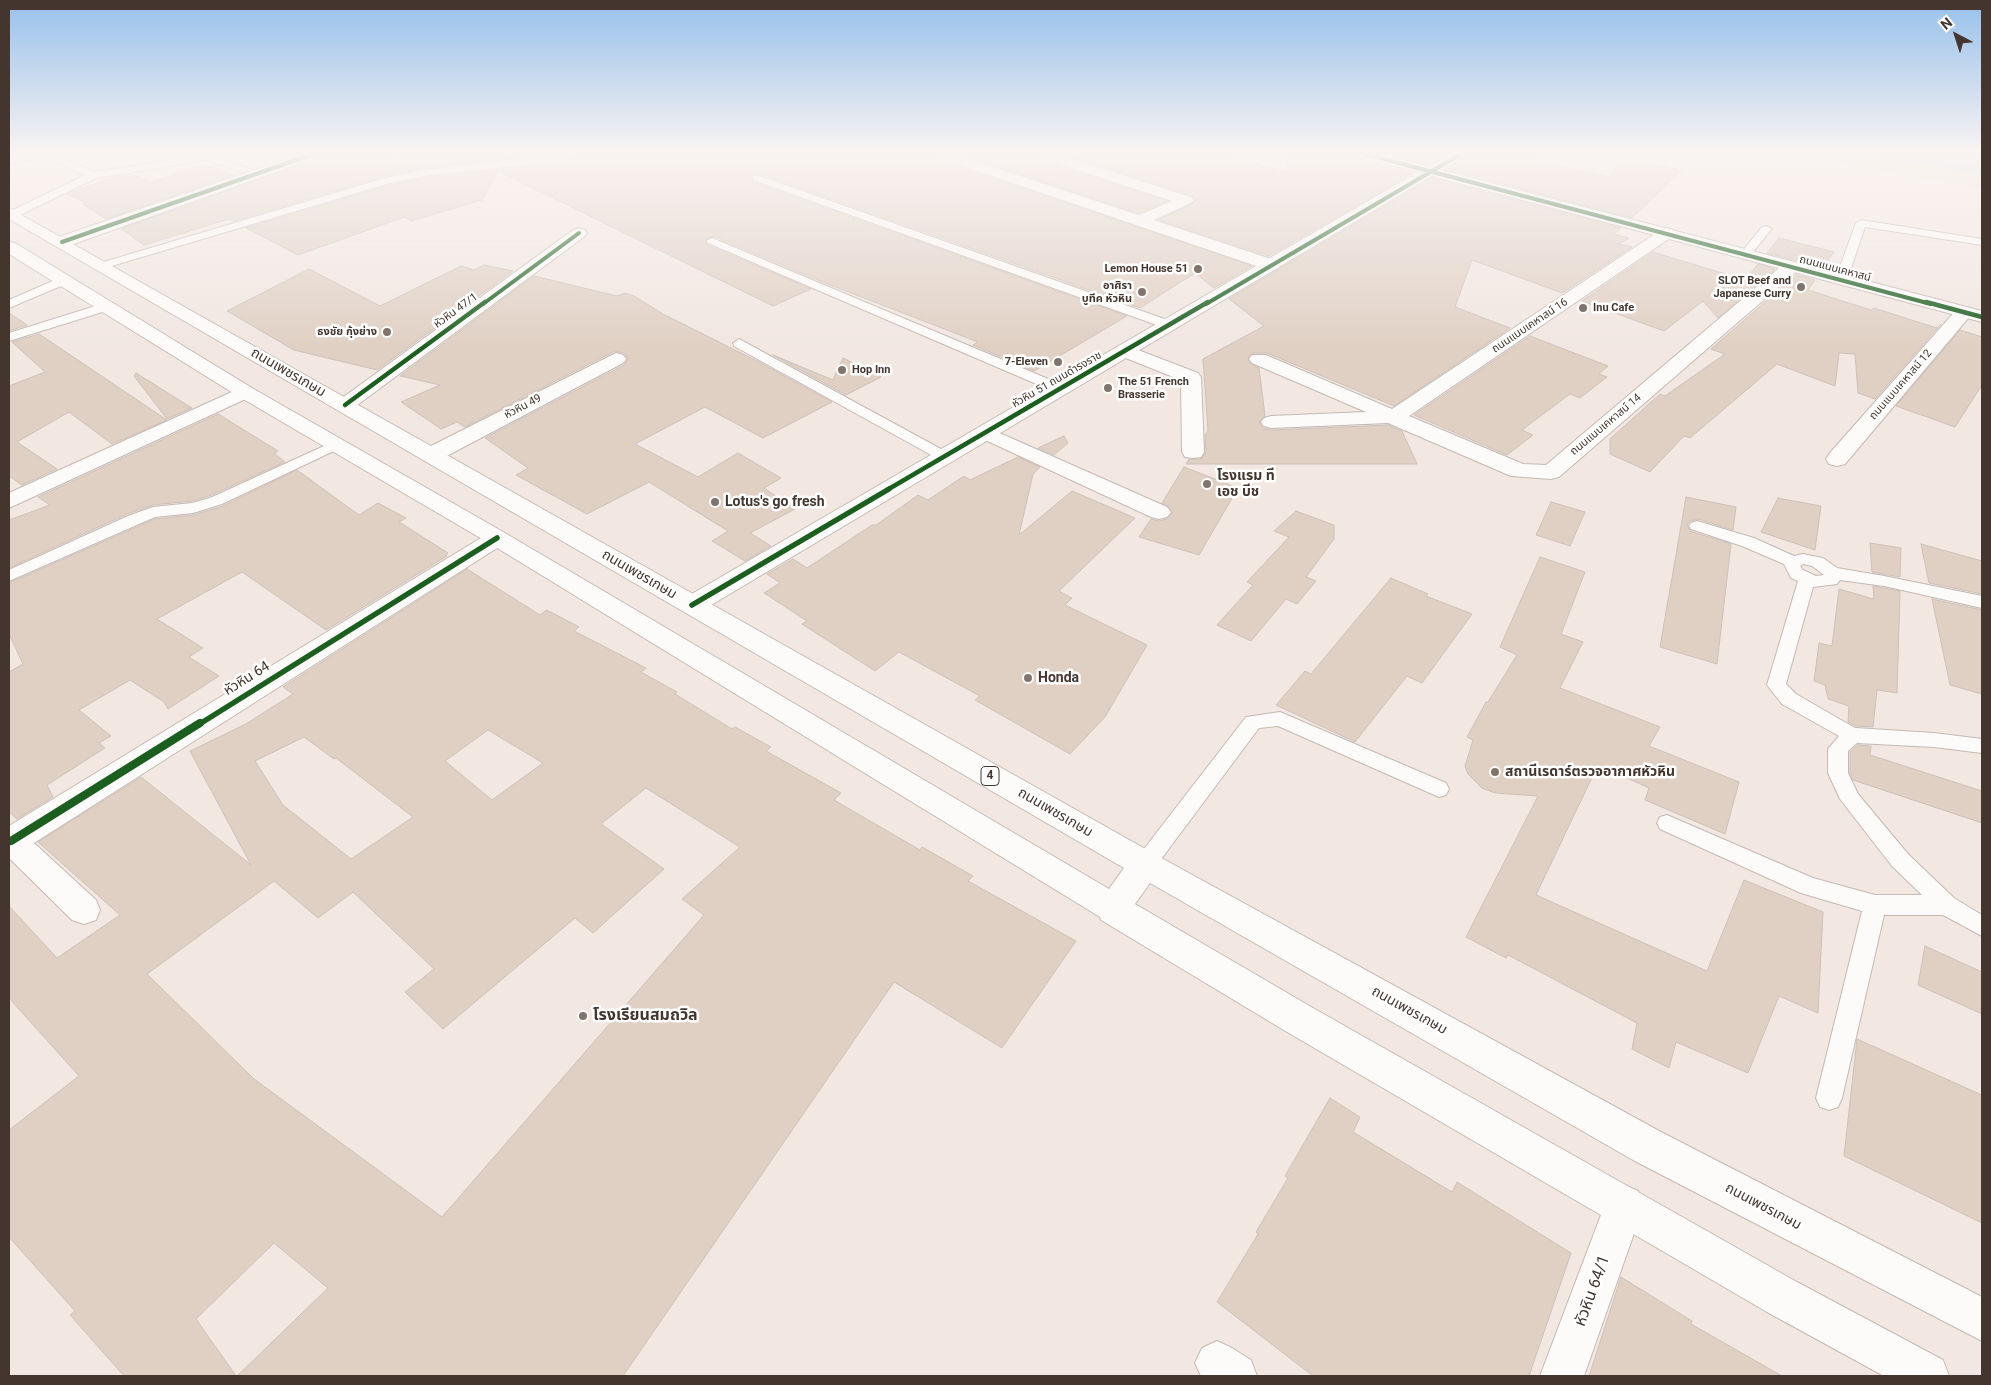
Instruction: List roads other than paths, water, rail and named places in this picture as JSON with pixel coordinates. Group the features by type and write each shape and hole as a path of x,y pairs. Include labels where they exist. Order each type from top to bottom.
{"street":[{"name":"ถนนเพชรเกษม","path":"19,219 1145,864 1647,1146 1982,1320"},
{"path":"62,242 128,219"},
{"path":"1133,219 1271,265"},
{"path":"1140,221 1145,219"},
{"name":"หัวหิน 51 ถนนดำรงราช","path":"654,632 692,605 1350,219"},
{"name":"ถนนแนบเคหาสน์","path":"1612,219 1973,315"},
{"name":"หัวหิน 47/1","path":"345,406 579,233"},
{"name":"ถนนแนบเคหาสน์ 16","path":"1392,418 1667,233"},
{"path":"9,247 245,392 497,538 1113,910 1300,1020 1791,1302 1927,1376"},
{"name":"ถนนแนบเคหาสน์ 14","path":"1259,359 1392,418 1519,471 1550,472 1791,267"},
{"name":"ถนนแนบเคหาสน์ 12","path":"1837,458 1973,315"},
{"path":"1125,351 1191,377 1193,452"},
{"name":"หัวหิน 49","path":"431,456 616,359"},
{"path":"9,501 245,392"},
{"path":"1271,422 1392,418"},
{"path":"986,433 1159,512"},
{"name":"หัวหิน 64","path":"10,840 497,538"},
{"path":"10,840 84,910"},
{"path":"1113,910 1145,864"},
{"name":"หัวหิน 64/1","path":"1562,1376 1624,1205"}],"lane":[{"path":"101,266 259,219"},
{"path":"871,219 1169,325"},
{"path":"1841,280 1861,223 1982,242"},
{"path":"1746,255 1766,229"},
{"path":"712,241 1060,389"},
{"path":"9,304 64,280"},
{"path":"9,337 105,307"},
{"path":"739,343 945,457"},
{"path":"9,576 153,512 193,508 216,501 335,445"},
{"path":"1697,526 1748,542 1793,562 1810,560 1824,565 1832,573 1884,581 1982,602"},
{"path":"1793,562 1793,569 1807,579 1827,582 1833,576 1832,573"},
{"path":"1807,579 1776,685 1789,699 1852,736 1934,740 1982,746"},
{"path":"1145,864 1253,722 1280,718 1439,790"},
{"path":"1852,736 1838,749 1838,773 1850,798 1900,860 1946,905 1982,926"},
{"path":"1667,824 1809,886 1875,905 1946,905"},
{"path":"1829,1098 1875,905"}],"place":[{"name":"Lemon House 51","path":"1198,269"},
{"name":"SLOT Beef and Japanese Curry","path":"1801,287"},
{"name":"อาศิรา บูทีค หัวหิน","path":"1142,292"},
{"name":"Inu Cafe","path":"1583,308"},
{"name":"ธงชัย กุ้งย่าง","path":"387,332"},
{"name":"7-Eleven","path":"1058,362"},
{"name":"Hop Inn","path":"842,370"},
{"name":"The 51 French Brasserie","path":"1108,388"},
{"name":"โรงแรม ที เอช บีช","path":"1207,484"},
{"name":"Lotus's go fresh","path":"715,502"},
{"name":"Honda","path":"1028,678"},
{"name":"สถานีเรดาร์ตรวจอากาศหัวหิน","path":"1495,772"},
{"name":"โรงเรียนสมถวิล","path":"583,1016"}]}
